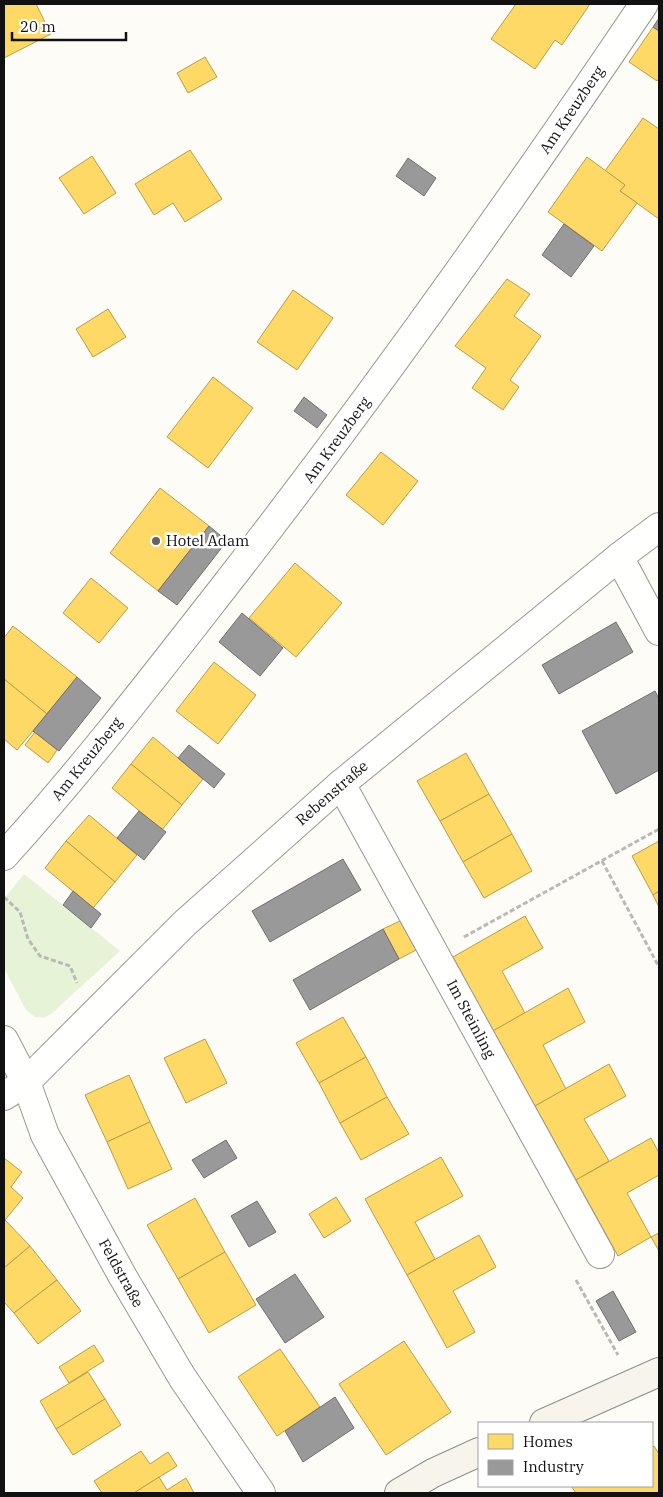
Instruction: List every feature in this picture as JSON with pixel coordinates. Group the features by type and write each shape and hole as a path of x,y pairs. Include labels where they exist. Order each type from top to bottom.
{"street":[{"name":"Am Kreuzberg","path":"4,856 57,797 320,463 505,208 644,4"},
{"name":"Rebenstraße","path":"15,1089 185,923 341,784 619,557 659,527"},
{"path":"619,557 659,631"},
{"name":"Im Steinling","path":"341,784 600,1254"},
{"name":"Feldstraße","path":"4,1040 15,1089 45,1135 123,1277 182,1377 260,1493"},
{"path":"546,1422 659,1372"},
{"path":"399,1493 433,1473 478,1452"}],"path":[{"path":"435,953 659,829"},
{"path":"602,861 659,967"},
{"path":"4,898 20,912 28,939 40,956 70,966 79,988"},
{"path":"600,1254 574,1277 619,1357"}],"green space":[{"path":"24,874 120,951 51,1014 43,1018 35,1017 26,1010 4,968 4,899"}],"building: Homes":[{"path":"4,4 36,4 51,34 4,58"},
{"path":"516,4 590,4 562,45 555,40 535,69 491,39"},
{"path":"653,27 659,31 659,78 657,81 629,62"},
{"path":"205,57 217,77 188,93 177,73"},
{"path":"643,118 659,129 659,219 620,191 625,185 605,171"},
{"path":"190,150 222,199 185,222 173,203 154,215 135,184"},
{"path":"92,156 116,193 84,214 59,178"},
{"path":"587,157 625,185 620,191 637,203 602,251 548,212"},
{"path":"507,279 530,294 514,316 541,336 510,380 519,387 503,410 472,388 486,368 455,346"},
{"path":"293,290 333,318 297,370 257,342"},
{"path":"108,309 126,337 93,357 76,329"},
{"path":"213,377 253,408 208,468 167,437"},
{"path":"381,452 418,481 383,525 346,495"},
{"path":"160,488 209,526 158,591 110,553"},
{"path":"295,563 342,603 296,657 249,618"},
{"path":"91,578 128,608 99,643 63,613"},
{"path":"13,626 77,677 47,714 4,679 4,638"},
{"path":"214,662 256,695 218,744 176,711"},
{"path":"4,679 47,714 17,750 4,739"},
{"path":"35,732 57,750 48,763 25,745"},
{"path":"153,737 203,779 182,805 131,764"},
{"path":"466,753 489,794 440,821 417,781"},
{"path":"131,764 182,805 162,830 112,788"},
{"path":"489,794 512,834 463,862 440,821"},
{"path":"89,815 137,855 115,882 66,841"},
{"path":"512,834 532,871 484,898 463,862"},
{"path":"66,841 115,882 93,908 45,868"},
{"path":"659,841 659,891 653,895 632,856"},
{"path":"659,891 659,907 653,895"},
{"path":"525,916 543,948 502,971 525,1013 493,1031 453,957"},
{"path":"400,921 416,950 399,959 383,929"},
{"path":"568,988 585,1022 543,1045 566,1089 535,1106 493,1031"},
{"path":"343,1017 366,1057 319,1083 296,1043"},
{"path":"205,1039 227,1083 186,1103 164,1058"},
{"path":"366,1057 387,1097 340,1123 319,1083"},
{"path":"609,1064 626,1096 584,1119 609,1161 576,1180 535,1106"},
{"path":"129,1075 150,1122 107,1142 85,1095"},
{"path":"387,1097 409,1134 361,1160 340,1123"},
{"path":"150,1122 172,1169 128,1189 107,1142"},
{"path":"651,1138 659,1153 659,1175 627,1193 651,1237 618,1256 576,1180"},
{"path":"441,1157 463,1196 415,1222 435,1259 407,1275 365,1199"},
{"path":"4,1158 22,1172 11,1187 23,1198 5,1220 30,1246 4,1268"},
{"path":"336,1197 351,1221 324,1238 309,1214"},
{"path":"195,1198 225,1252 178,1279 147,1225"},
{"path":"659,1233 659,1251 651,1237"},
{"path":"479,1235 496,1267 453,1291 475,1332 447,1348 407,1275"},
{"path":"30,1246 57,1280 14,1313 4,1302 4,1268"},
{"path":"225,1252 256,1305 209,1333 178,1279"},
{"path":"57,1280 81,1311 38,1344 14,1313"},
{"path":"404,1341 451,1412 386,1455 339,1384"},
{"path":"94,1345 104,1361 69,1383 59,1367"},
{"path":"280,1349 320,1407 277,1436 238,1377"},
{"path":"88,1372 105,1399 56,1429 40,1401"},
{"path":"105,1399 121,1425 73,1455 56,1429"},
{"path":"653,1447 659,1454 659,1493 576,1493 572,1487 653,1487"},
{"path":"141,1451 150,1464 168,1452 177,1466 134,1493 102,1493 94,1481"},
{"path":"159,1477 167,1490 186,1478 194,1493 134,1493"}],"building: Industry":[{"path":"659,18 659,31 653,27"},
{"path":"408,158 436,178 424,196 396,176"},
{"path":"564,224 594,246 571,277 542,255"},
{"path":"304,397 327,415 317,428 294,411"},
{"path":"209,526 227,541 177,605 158,591"},
{"path":"242,613 283,648 260,676 219,642"},
{"path":"616,622 633,652 559,694 542,665"},
{"path":"77,677 101,698 59,751 33,731"},
{"path":"655,691 659,699 659,770 616,794 582,731"},
{"path":"189,745 225,774 214,788 178,758"},
{"path":"139,811 166,832 144,860 117,838"},
{"path":"343,859 361,890 270,942 252,911"},
{"path":"73,891 101,914 91,928 63,905"},
{"path":"383,929 399,959 310,1010 293,980"},
{"path":"226,1140 237,1158 204,1178 192,1160"},
{"path":"257,1201 276,1232 249,1247 231,1216"},
{"path":"295,1274 324,1317 285,1343 256,1299"},
{"path":"613,1291 636,1332 619,1341 596,1301"},
{"path":"335,1397 354,1428 303,1462 285,1431"}],"place":[{"name":"Hotel Adam","path":"156,541"}]}
